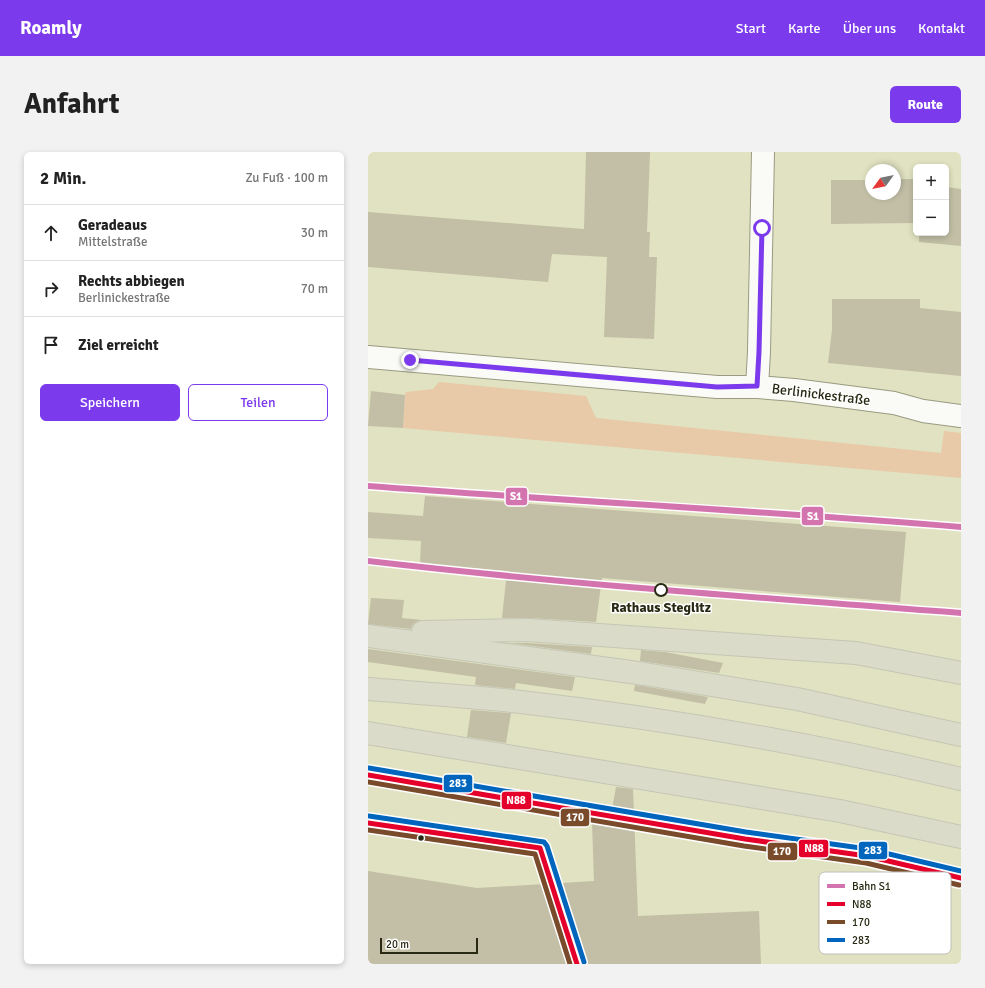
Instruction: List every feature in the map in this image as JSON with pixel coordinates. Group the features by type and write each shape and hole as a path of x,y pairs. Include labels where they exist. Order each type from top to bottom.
{"highway":[{"path":"368,635 528,630 856,654 961,673"},
{"path":"368,635 645,674 790,698 952,733"},
{"path":"368,689 512,701 636,717 767,738 935,773 961,780"},
{"path":"368,733 840,811 961,837"}],"street":[{"path":"757,386 763,152"},
{"name":"Berlinickestraße","path":"368,357 717,387 757,386 894,403 923,411 961,416"}],"shaded area":[{"path":"439,382 586,396 596,418 941,453 944,431 961,433 961,478 403,428 406,392 433,389"}],"building":[{"path":"586,152 650,152 647,232 650,232 649,257 657,257 654,339 604,337 607,257 552,254 548,282 368,267 368,212 584,229"},
{"path":"901,179 913,179 913,223 831,224 831,180 865,180 865,200 901,200"},
{"path":"949,187 961,189 961,246 919,242 919,236 949,236"},
{"path":"832,299 920,299 920,308 961,312 961,376 828,363 832,330"},
{"path":"371,391 405,395 403,428 368,426"},
{"path":"425,496 906,532 900,602 602,578 596,622 502,618 507,571 420,564 421,541 368,538 368,512 423,516"},
{"path":"371,598 404,600 402,618 422,620 416,622 411,629 368,624"},
{"path":"510,643 528,643 592,647 591,654"},
{"path":"368,649 575,677 572,691 516,683 515,689 475,685 476,677 368,662"},
{"path":"641,650 665,652 723,663 719,673 640,661"},
{"path":"635,685 708,697 705,704 634,691"},
{"path":"471,710 511,713 506,743 467,737"},
{"path":"616,787 633,789 638,916 759,911 761,964 368,964 368,871 477,888 594,881 592,823 609,826"}],"rail line":[{"name":"S1","path":"368,486 961,527"},
{"name":"S1","path":"368,561 590,584 961,613"}],"transit line":[{"name":"283","path":"369,768 746,832 868,849 961,871"},
{"name":"N88","path":"368,775 745,839 867,856 935,872"},
{"name":"170","path":"368,782 744,846 866,863 904,872"},
{"name":"283","path":"369,816 544,842 547,846 584,962"},
{"name":"N88","path":"368,823 540,848 577,964"},
{"name":"170","path":"368,830 535,854 570,964"},
{"name":"N88","path":"951,876 961,878"},
{"name":"170","path":"951,883 959,885"}],"place":[{"name":"Rathaus Steglitz","path":"661,590"}],"route":[{"path":"410,360 717,387 757,386 762,228"}]}
